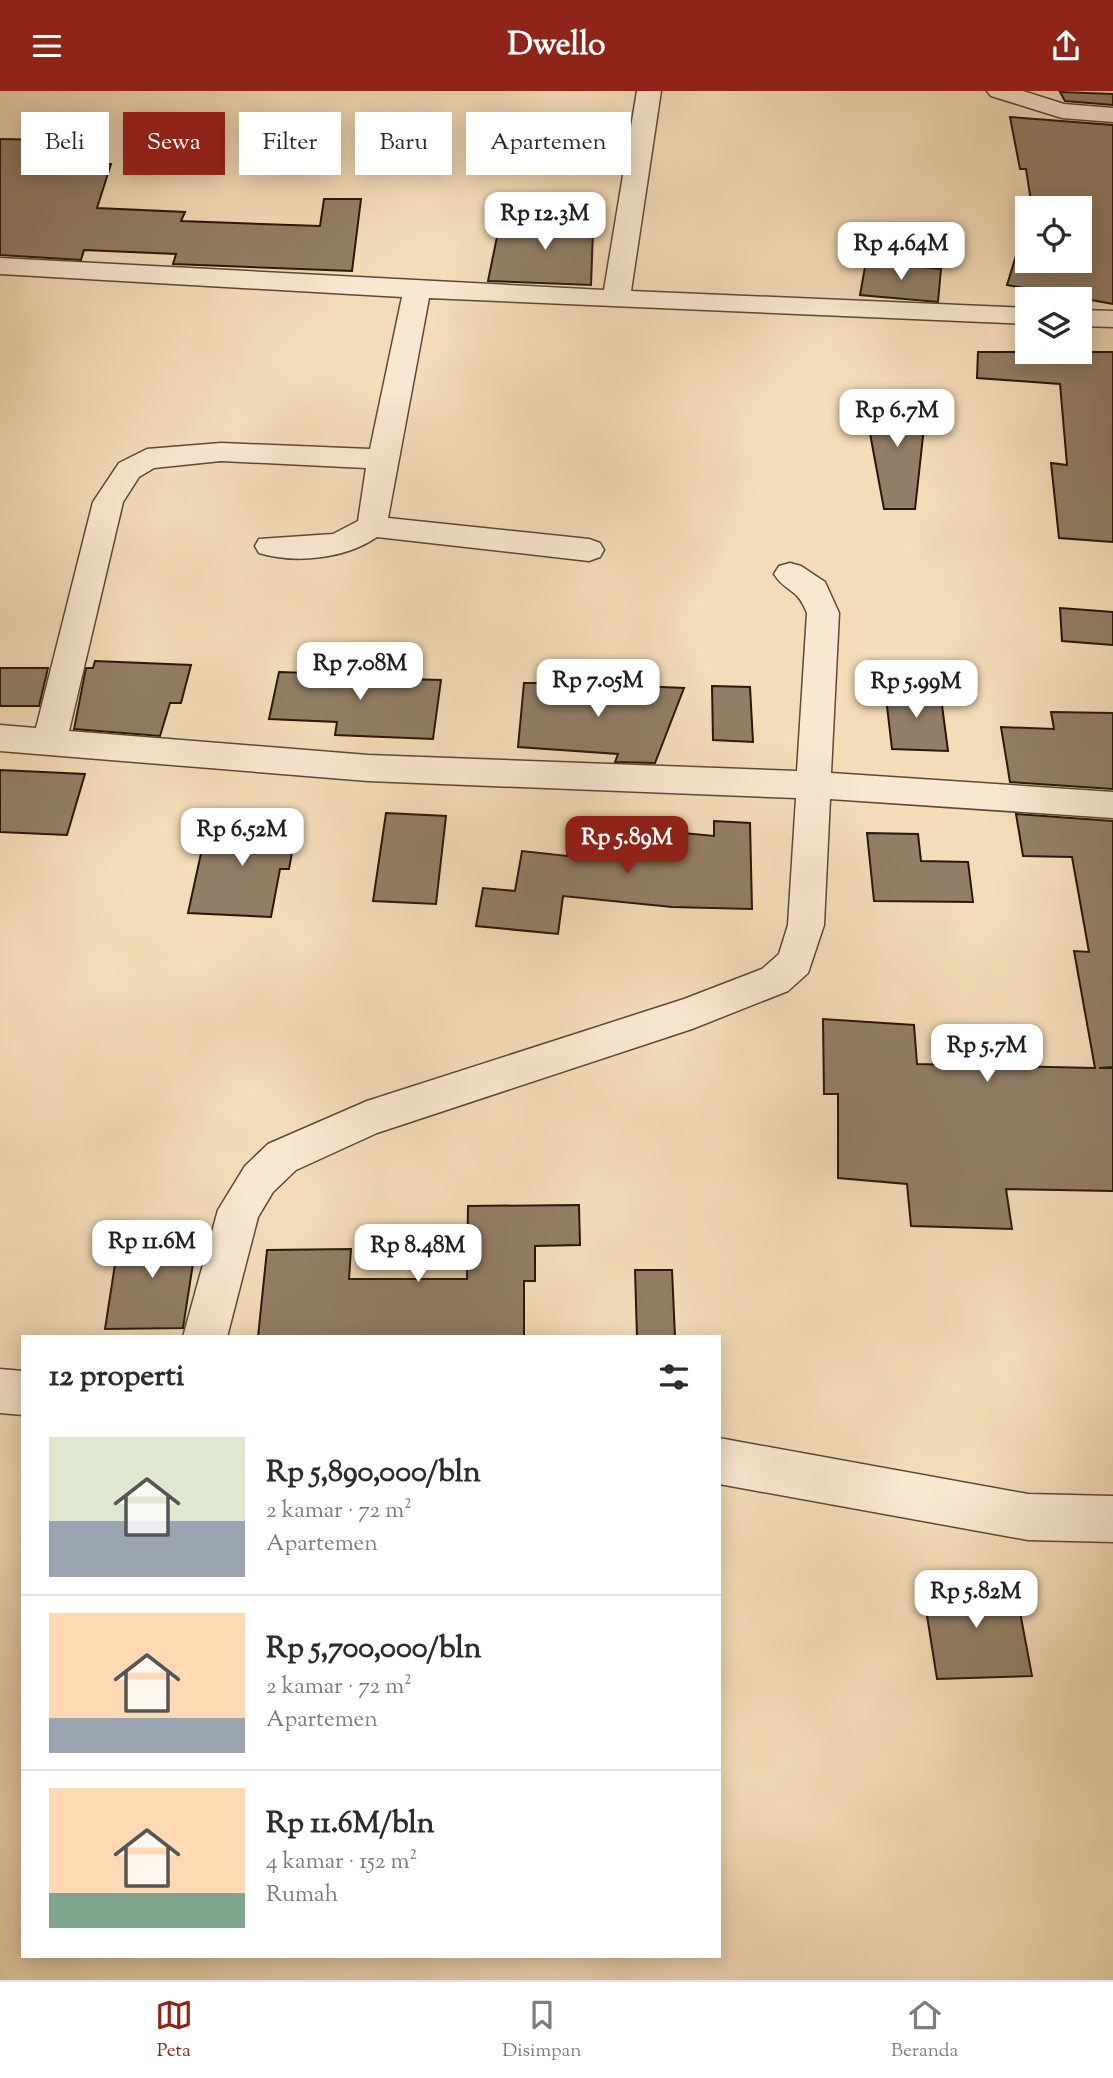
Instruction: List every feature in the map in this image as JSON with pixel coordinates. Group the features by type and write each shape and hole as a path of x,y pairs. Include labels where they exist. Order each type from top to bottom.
{"street":[{"path":"616,299 649,91"},
{"path":"999,91 1062,111 1113,115"},
{"path":"0,266 417,290 1015,316"},
{"path":"270,546 326,547 354,540 372,526 382,459 417,290"},
{"path":"1092,318 1113,319"},
{"path":"49,742 108,502 129,470 147,459 221,452 382,459"},
{"path":"372,526 589,550"},
{"path":"206,1335 239,1210 259,1178 282,1157 367,1119 692,1013 775,980 795,962 806,925 823,613 814,590 790,574"},
{"path":"0,738 368,768 814,785 1113,805"},
{"path":"0,1391 21,1393"},
{"path":"721,1461 1028,1517 1113,1519"}],"building":[{"path":"1060,92 1113,94 1113,105 1065,101"},
{"path":"1010,117 1113,125 1113,304 1092,300 1092,287 1007,285 1015,259 1015,273 1092,273 1092,196 1030,196 1026,169 1020,169"},
{"path":"0,139 21,139 21,175 108,175 97,208 185,212 181,221 320,226 324,199 361,199 352,271 173,264 176,254 84,250 81,260 0,255"},
{"path":"542,211 581,211 581,230 593,230 591,285 488,281 499,227 542,228"},
{"path":"866,261 941,269 938,302 860,295"},
{"path":"978,352 1015,352 1015,364 1092,364 1092,352 1113,352 1113,542 1059,538 1051,463 1067,465 1060,384 977,378"},
{"path":"927,400 915,509 884,509 864,401"},
{"path":"1060,608 1113,612 1113,645 1062,641"},
{"path":"95,661 191,665 181,703 170,703 160,736 74,729 86,668 93,668"},
{"path":"344,666 397,668 396,675 406,676 405,679 441,680 433,739 335,735 337,722 269,719 279,672 343,674"},
{"path":"0,668 48,668 39,706 0,706"},
{"path":"524,683 684,688 655,763 615,762 618,754 518,747"},
{"path":"712,686 750,687 753,742 713,740"},
{"path":"885,689 940,690 948,751 892,749"},
{"path":"1051,712 1113,713 1113,789 1010,782 1001,727 1054,729"},
{"path":"0,770 85,774 67,835 0,832"},
{"path":"386,813 446,816 436,904 373,901"},
{"path":"243,814 275,815 273,829 296,830 289,869 280,869 271,917 188,913 207,826 239,828"},
{"path":"1016,814 1113,821 1113,1067 1099,1068 1113,1068 1113,1191 1006,1189 1012,1229 911,1226 907,1184 838,1178 838,1094 824,1094 823,1019 914,1025 917,1064 1095,1068 1074,951 1089,952 1072,857 1023,856"},
{"path":"714,821 750,823 752,909 672,907 563,896 558,934 476,926 483,888 515,891 522,851 567,856 571,833 619,837 621,827 714,836"},
{"path":"867,833 918,834 921,861 968,862 973,902 874,901"},
{"path":"579,1205 580,1245 535,1246 535,1281 524,1281 524,1335 258,1335 267,1250 351,1249 349,1279 467,1279 468,1206"},
{"path":"198,1231 183,1328 105,1329 120,1232"},
{"path":"635,1270 672,1270 675,1335 637,1335"},
{"path":"1014,1580 1032,1676 937,1679 922,1584"}]}
